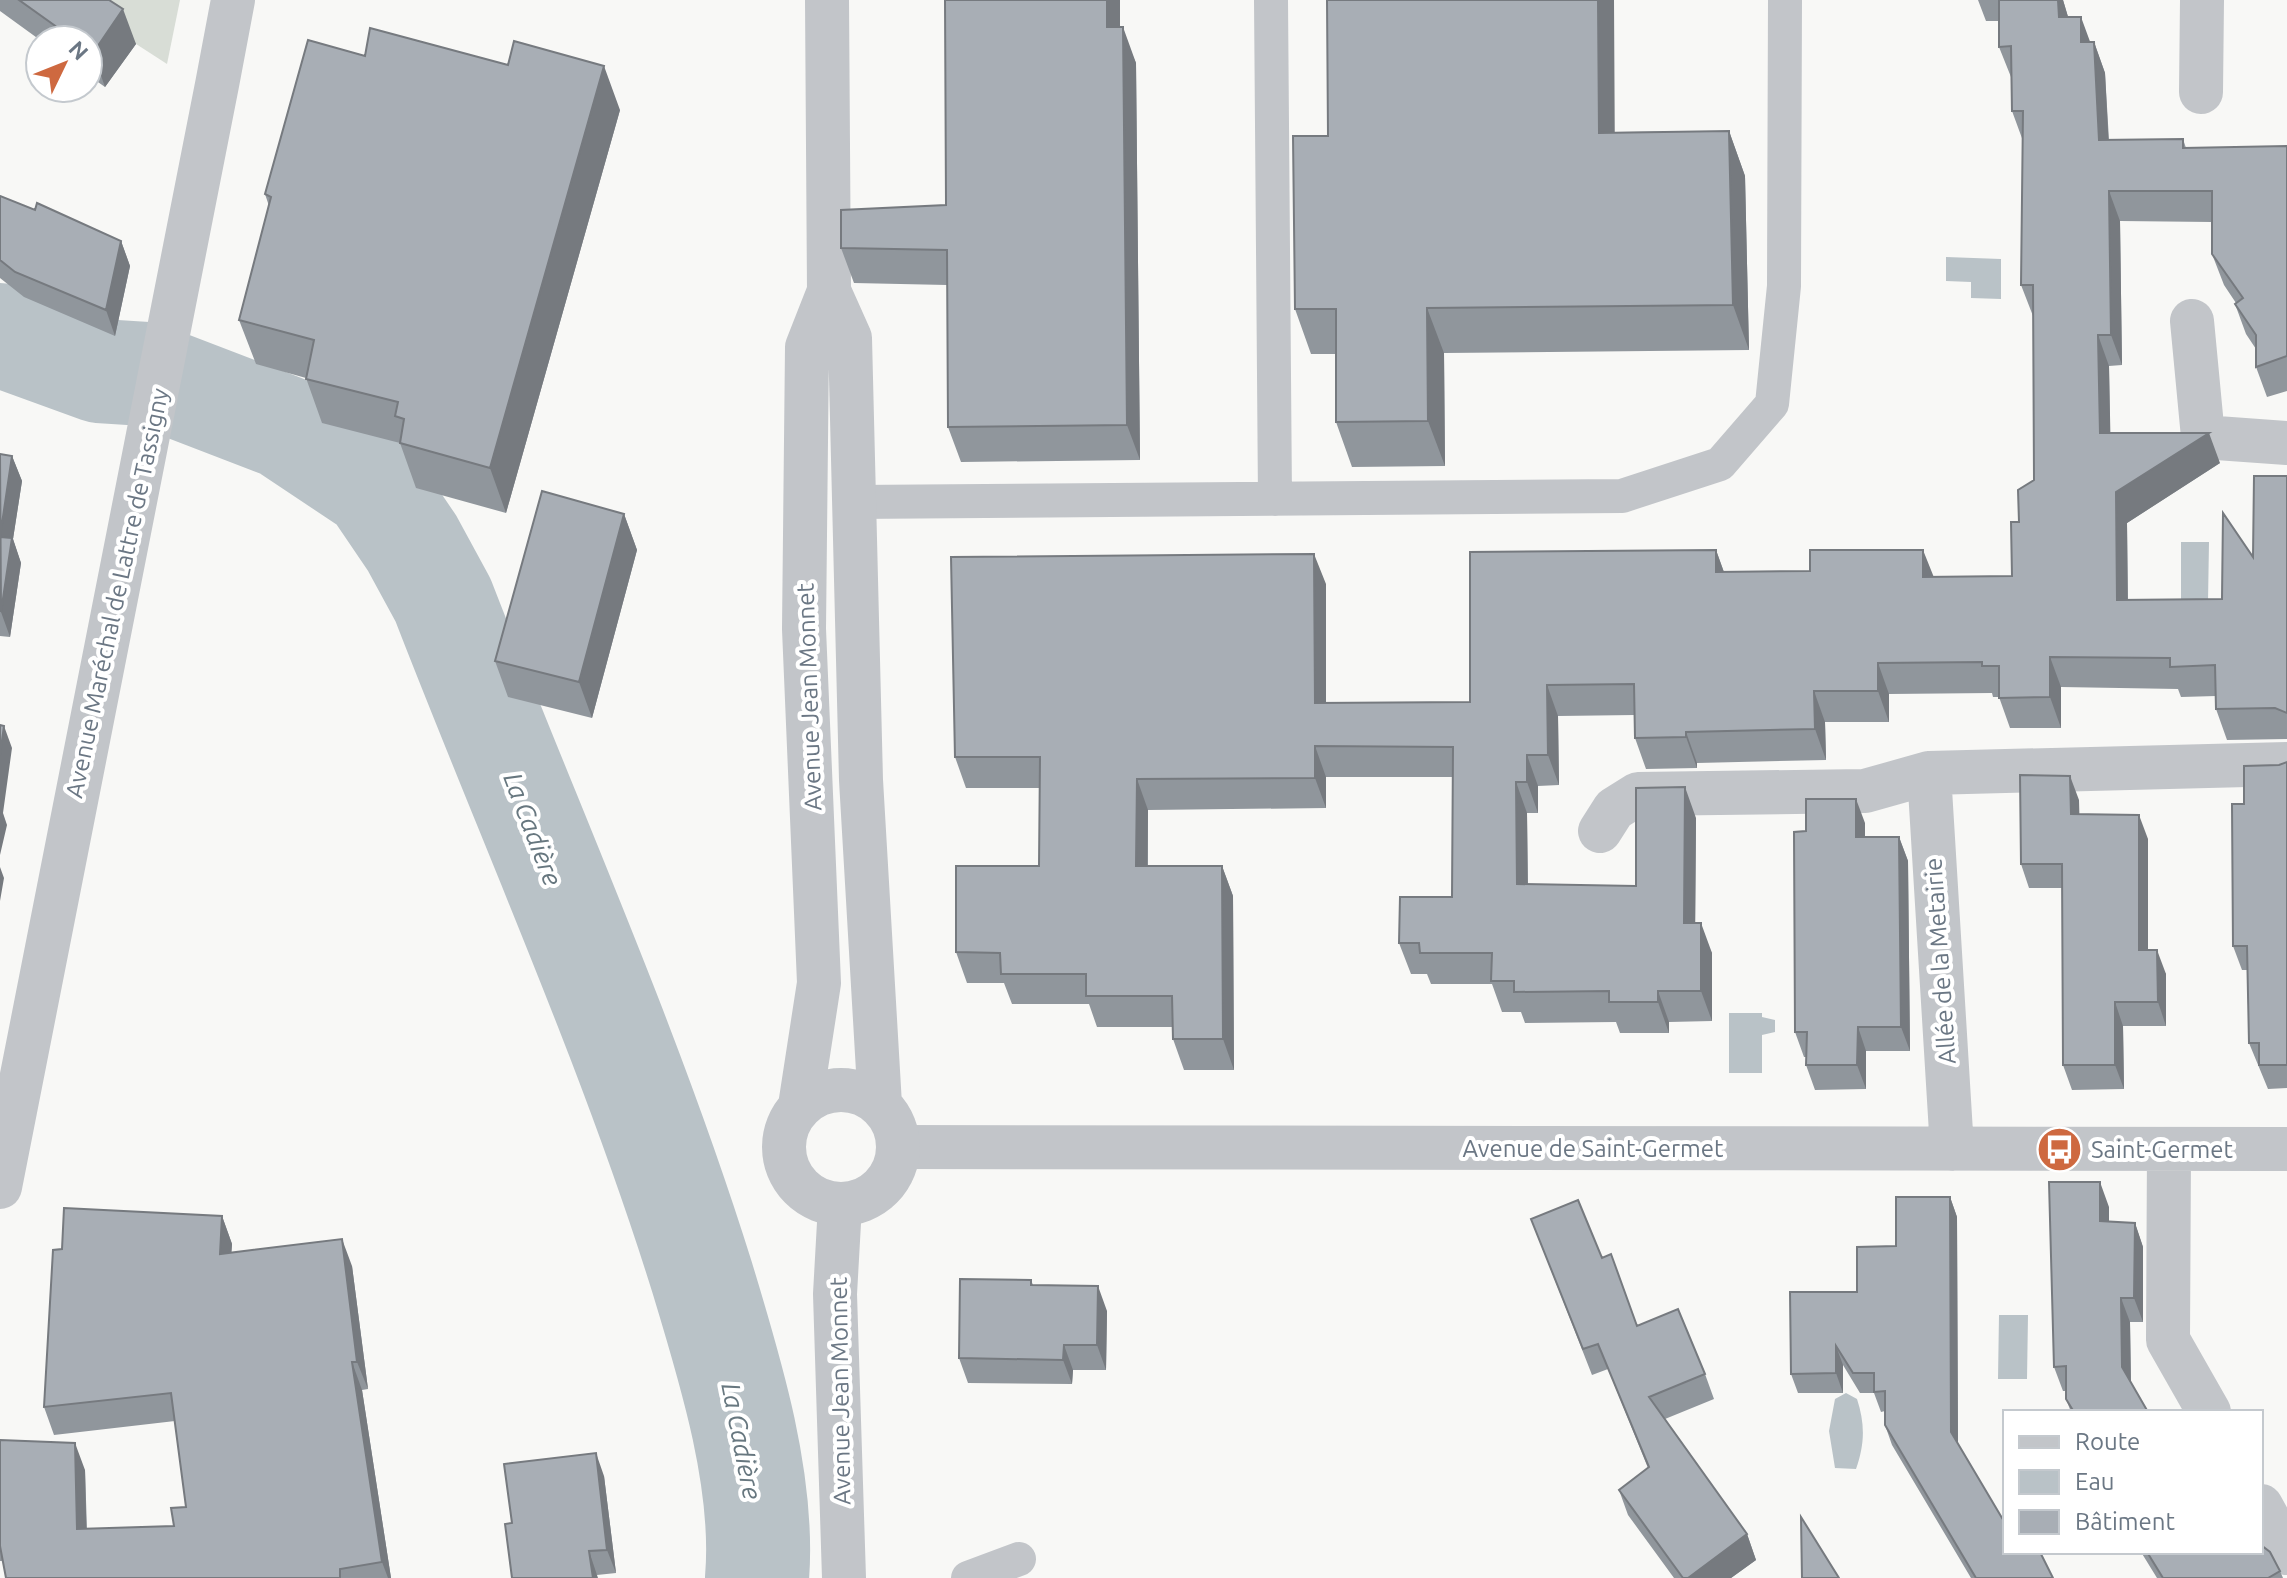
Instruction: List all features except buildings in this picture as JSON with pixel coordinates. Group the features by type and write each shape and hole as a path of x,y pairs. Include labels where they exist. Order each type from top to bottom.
{"street":[{"name":"Avenue Maréchal de Lattre de Tassigny","path":"0,1187 13,1047 154,414 233,0"},
{"name":"Avenue Jean Monnet","path":"800,1106 819,983 804,629 807,347 829,291 827,0"},
{"path":"2201,92 2202,0"},
{"name":"Avenue Jean Monnet","path":"829,291 850,338 861,780 880,1105"},
{"path":"2192,321 2203,437 2287,443"},
{"path":"1600,831 1614,809 1638,794 1865,791 1929,773 2287,764"},
{"name":"Allée de la Metairie","path":"1929,773 1952,1149"},
{"path":"839,1089 861,1094 880,1105 893,1124 898,1147 894,1169 881,1188 863,1201 840,1205 819,1200 800,1188 787,1169 783,1147 788,1124 800,1106 818,1094 839,1089"},
{"name":"Avenue de Saint-Germet","path":"898,1147 2287,1149"},
{"path":"2169,1149 2168,1340 2208,1410"},
{"name":"Avenue Jean Monnet","path":"840,1205 835,1294 844,1578"},
{"path":"2263,1510 2287,1553"}],"lane":[{"path":"1271,0 1275,499"},
{"path":"854,502 1622,496 1720,464 1772,404 1784,286 1785,0"},
{"path":"968,1578 1019,1559"}],"shaded area":[{"path":"68,0 180,0 167,64"}],"water":[{"path":"1946,257 2001,259 2001,299 1971,298 1971,282 1946,281"},
{"path":"2181,542 2209,542 2208,602 2181,602"},
{"path":"1729,1013 1762,1013 1762,1017 1775,1020 1775,1032 1762,1035 1762,1073 1729,1073"},
{"path":"1999,1315 2028,1315 2027,1379 1998,1379"},
{"path":"1846,1393 1857,1399 1861,1417 1863,1434 1856,1469 1835,1468 1829,1431 1835,1399"}],"waterway":[{"name":"La Cadière","path":"0,335 99,371 146,374 284,427 374,487 412,543 443,600 611,1021 674,1191 713,1312 743,1426 756,1503 757,1578"}],"place":[{"name":"Saint-Germet","path":"2060,1149"}]}
